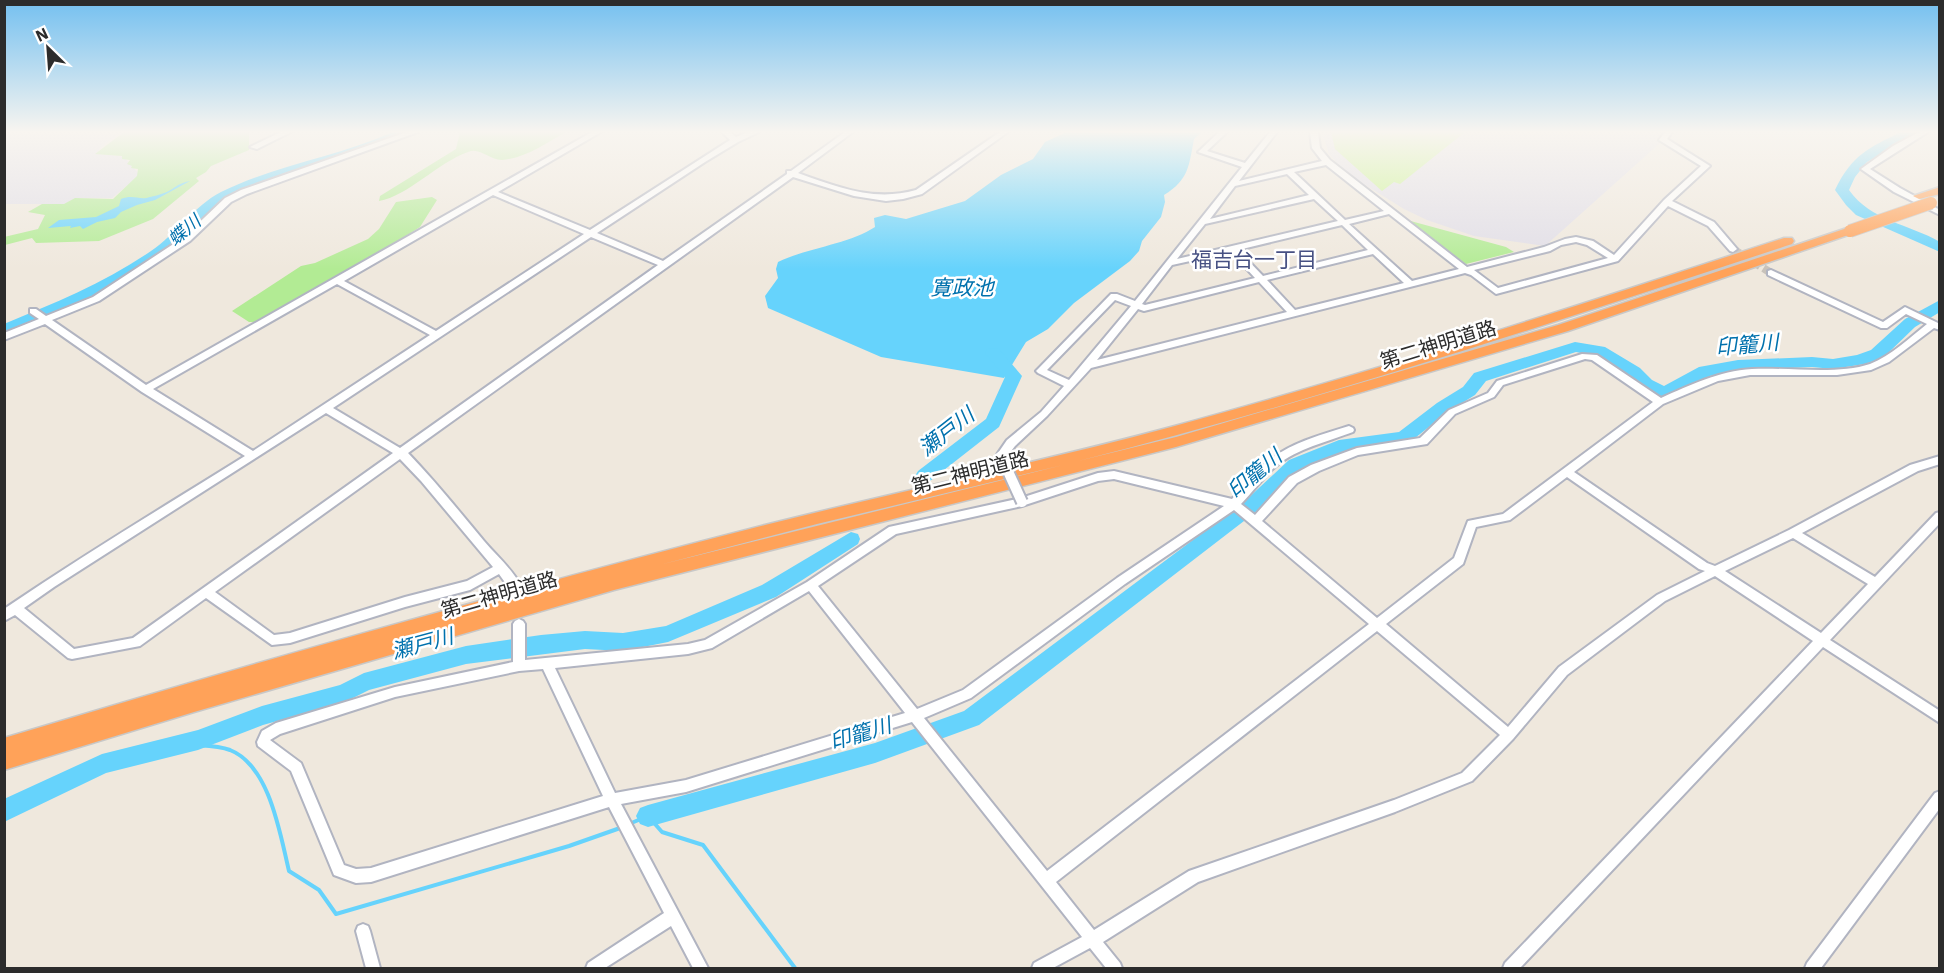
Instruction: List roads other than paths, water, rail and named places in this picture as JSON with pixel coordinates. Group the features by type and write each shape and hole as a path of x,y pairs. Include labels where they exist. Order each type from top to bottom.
{"highway":[{"name":"第二神明道路","path":"4,762 194,704 614,583 1165,445 1366,388 1563,328 1847,226 1919,196 1940,190"},
{"name":"第二神明道路","path":"4,747 193,689 424,623 768,531 1170,432 1552,320 1847,226 1935,201"}],"street":[{"path":"4,337 96,299 187,239 211,214 236,196 288,177"},
{"path":"145,390 521,177"},
{"path":"4,616 253,456 677,177"},
{"path":"15,608 72,654 136,642 784,177"},
{"path":"803,177 850,194 888,199 903,198 939,177"},
{"path":"1022,502 1001,456 1011,443 1044,414 1088,366 1239,177"},
{"path":"1235,184 1265,177"},
{"path":"1295,177 1409,283"},
{"path":"1346,177 1388,212 1496,291 1616,259 1667,202 1694,177"},
{"path":"1878,177 1940,213"},
{"path":"494,193 663,264"},
{"path":"1204,222 1316,196"},
{"path":"1667,202 1711,224 1733,249"},
{"path":"1172,263 1388,212"},
{"path":"1088,366 1292,312 1547,249 1566,239 1585,241 1616,259"},
{"path":"1233,249 1292,312"},
{"path":"1071,385 1041,371 1114,296 1144,308 1374,251"},
{"path":"1046,881 1459,561 1472,524 1506,517 1660,402 1716,378 1750,372 1837,372 1871,367 1886,360 1936,326 1905,310 1884,326 1772,273"},
{"path":"338,281 436,335"},
{"path":"33,311 145,390 253,456"},
{"path":"1256,521 1293,480 1315,468 1357,452 1423,441 1452,412 1491,395 1500,383 1585,356 1594,357 1660,402"},
{"path":"326,408 401,453 514,584"},
{"path":"1348,430 1273,462 1234,504 1121,580 967,694 914,716 686,786 612,800 371,875 356,876 339,870 296,767 262,742 266,735 276,729 395,692 519,666 688,649 708,644 811,585 893,530 1022,502 1098,477 1114,475 1234,504 1509,735"},
{"path":"1039,969 1153,904 1194,876 1395,806 1467,777 1509,735 1563,671 1661,598 1793,533 1914,468 1940,460"},
{"path":"1567,472 1703,566 1716,571 1940,718"},
{"path":"1510,969 1940,516"},
{"path":"1793,533 1875,583"},
{"path":"207,592 272,640 290,638 405,602 470,585 501,568"},
{"path":"811,585 1115,969"},
{"path":"519,624 519,666"},
{"path":"547,664 612,800 701,969"},
{"path":"1812,969 1940,797"},
{"path":"593,969 673,916"},
{"path":"363,931 373,969"}],"water":[{"name":"寛政池","path":"998,177 1183,177 1179,184 1164,195 1165,202 1161,217 1142,241 1139,251 1130,261 1074,303 1048,329 1026,342 1004,378 881,357 768,308 765,296 778,278 776,269 778,262 865,233 875,227 874,218 885,215 906,219 965,201"},
{"path":"190,181 155,200 121,212 115,218 97,222 83,229 80,226 48,228 59,220 96,217 119,206 121,199 146,198 167,192"}],"waterway":[{"name":"蝶川","path":"4,330 94,290 137,267 177,239 217,200 267,177"},
{"name":"印籠川","path":"1848,177 1842,190 1861,212 1940,248"},
{"name":"印籠川","path":"648,816 875,753 971,718 1251,506 1295,465 1339,446 1404,438 1443,407 1469,391 1480,377 1575,347 1599,351 1634,372 1646,384 1663,393 1681,386 1705,371 1738,365 1812,362 1833,364 1859,360 1877,354 1910,323 1940,305"},
{"name":"瀬戸川","path":"924,476 993,423 1014,376 993,353"},
{"name":"瀬戸川","path":"4,811 102,764 198,740 262,716 345,693 364,682 466,655 585,640 623,642 668,634 769,591 851,539"},
{"path":"184,744 225,748 244,758 255,770 271,803 289,871 319,890 336,914 569,846 623,827"},
{"path":"629,824 648,816 662,832 703,845 795,968"}],"tunnel":[{"path":"1733,249 1771,273"}],"district":[{"name":"福吉台一丁目","path":"1254,259"}]}
